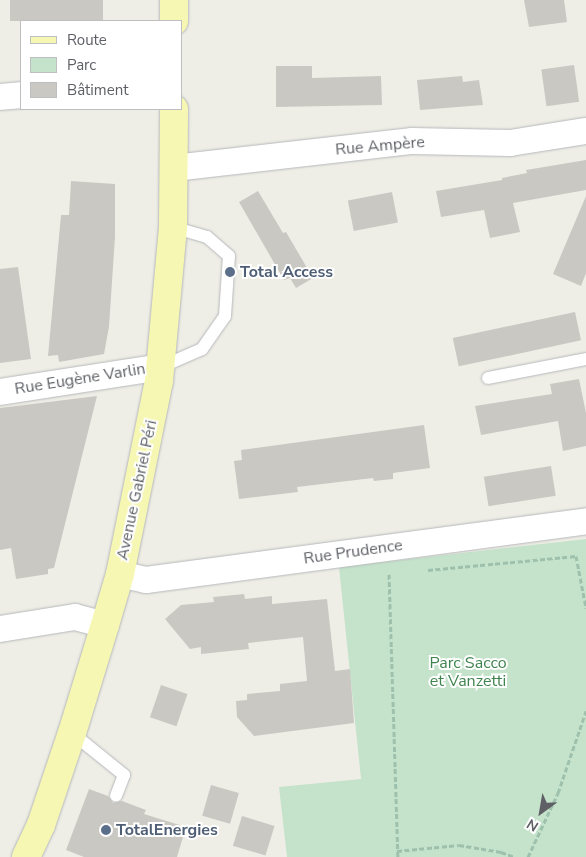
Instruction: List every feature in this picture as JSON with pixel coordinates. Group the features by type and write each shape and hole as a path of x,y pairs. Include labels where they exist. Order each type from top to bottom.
{"main road":[{"path":"174,0 174,20"},
{"name":"Avenue Gabriel Péri","path":"26,857 41,825 72,733 120,574 161,367 173,227 174,110"}],"street":[{"path":"0,97 20,95"},
{"name":"Rue Ampère","path":"174,168 412,141 510,143 586,131"},
{"name":"Rue Eugène Varlin","path":"0,392 161,367"},
{"name":"Rue Prudence","path":"120,574 146,580 586,521"},
{"path":"0,629 75,617 105,625"}],"lane":[{"path":"161,367 202,349 225,316 229,256 206,237 173,227"},
{"path":"488,378 586,359"},
{"path":"72,733 124,775 116,796"}],"path":[{"path":"418,571 576,556 586,608"},
{"path":"398,857 389,574 399,573"},
{"path":"528,857 558,794 586,711"},
{"path":"397,851 459,845 501,852 515,857"}],"green space":[{"name":"Parc Sacco et Vanzetti","path":"586,539 586,857 287,857 279,787 361,779 339,567"}],"building":[{"path":"10,0 103,0 103,20 10,21"},
{"path":"524,0 564,0 567,22 529,27"},
{"path":"574,65 579,102 546,106 541,70"},
{"path":"276,66 312,66 312,78 381,76 382,105 276,107"},
{"path":"462,76 463,82 479,80 483,105 420,110 417,80"},
{"path":"586,160 586,190 513,203 520,232 490,238 484,210 441,217 436,191 502,180 502,178 527,173 526,170"},
{"path":"71,181 115,184 115,237 109,327 104,354 59,362 58,355 48,356 61,215 69,215"},
{"path":"258,191 283,233 286,232 313,278 296,288 290,278 284,280 239,202"},
{"path":"392,192 398,222 354,231 348,201"},
{"path":"586,196 586,273 581,286 553,274"},
{"path":"18,267 31,359 0,363 0,269"},
{"path":"575,312 581,340 459,366 453,338"},
{"path":"579,379 586,413 586,446 563,451 558,421 481,435 475,406 552,394 550,384"},
{"path":"97,396 54,568 48,569 48,574 16,579 11,548 0,550 0,408"},
{"path":"424,425 430,468 393,473 393,479 374,481 373,478 297,487 298,492 239,499 234,461 242,460 241,450"},
{"path":"551,466 556,496 489,506 484,477"},
{"path":"244,594 245,599 272,596 272,604 327,599 335,671 350,669 354,723 254,736 237,717 236,701 247,700 247,694 280,691 280,684 307,681 303,637 248,643 249,649 201,654 201,647 190,649 165,619 181,605 214,602 213,597"},
{"path":"161,685 187,694 176,726 150,717"},
{"path":"211,785 239,793 230,824 202,816"},
{"name":"TotalEnergies","path":"89,789 108,796 113,803 122,801 146,810 144,814 186,827 177,857 84,857 66,850"},
{"path":"242,816 275,826 265,856 233,846"}],"place":[{"name":"Total Access","path":"230,272"},
{"name":"TotalEnergies","path":"106,830"}]}
